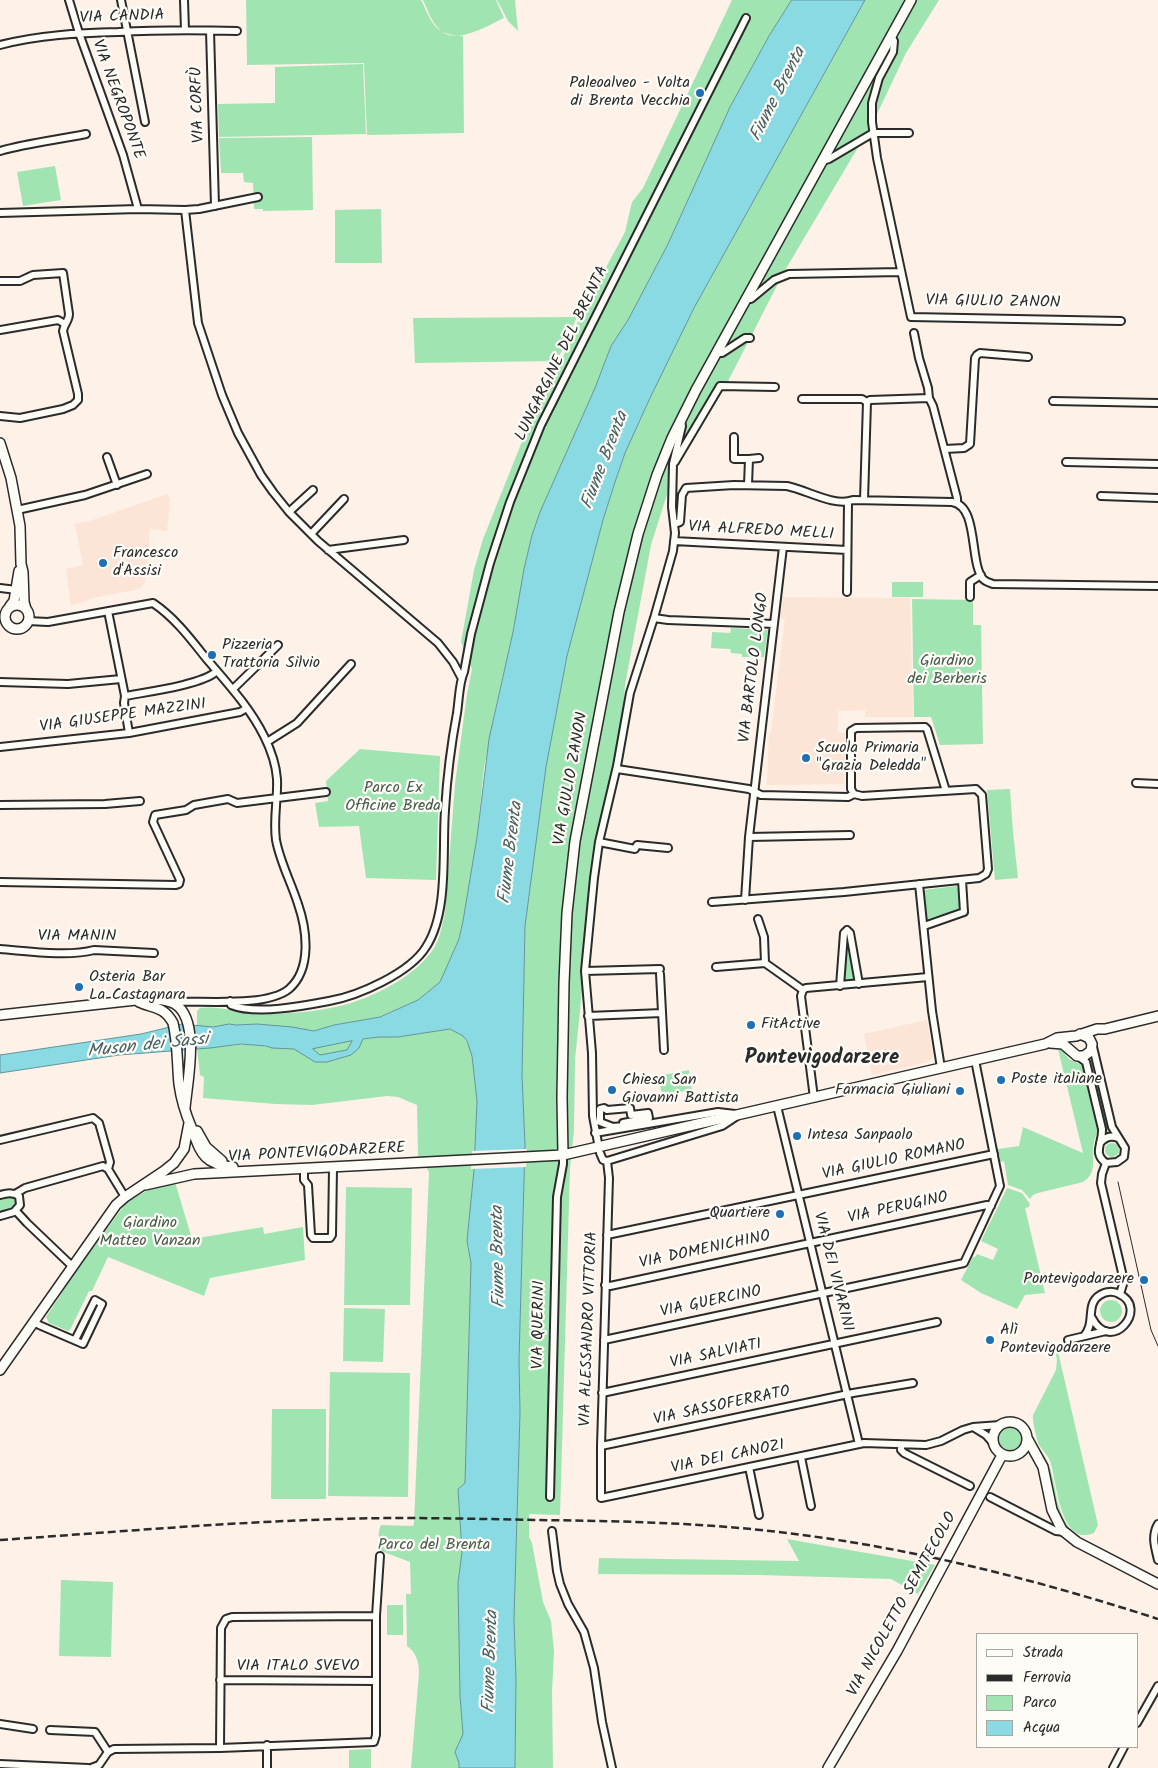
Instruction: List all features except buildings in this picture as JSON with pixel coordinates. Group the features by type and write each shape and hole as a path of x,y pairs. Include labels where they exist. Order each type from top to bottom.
{"main road":[{"name":"VIA GIULIO ZANON","path":"558,1156 562,1097 567,913 575,841 627,575 650,496 667,450 716,353 911,0"},
{"path":"0,443 11,478 21,542 21,564 17,590 14,601 4,615 3,627 17,629 24,627 28,621 29,614 24,602 24,578 21,564"},
{"path":"10,606 16,604 26,609"},
{"path":"0,1015 154,999 170,1002 178,1006 186,1017 191,1055 185,1108"},
{"path":"136,1001 163,1010 169,1015 173,1023 180,1086 189,1123 202,1153"},
{"path":"558,1156 1048,1043 1057,1038 1078,1035 1098,1028 1105,1029 1158,1016"},
{"path":"1048,1043 1062,1044 1079,1057 1087,1055 1091,1051 1094,1037 1105,1029"},
{"path":"1078,1035 1087,1036 1092,1045"},
{"path":"1070,1050 1070,1043 1078,1035"},
{"path":"187,1093 190,1110 199,1137 213,1154 233,1167"},
{"path":"189,1123 181,1153 180,1168 192,1174"},
{"name":"VIA PONTEVIGODARZERE","path":"1,1367 107,1217 125,1197 164,1171 174,1163 181,1153 192,1147 218,1164 245,1171"},
{"name":"VIA PONTEVIGODARZERE","path":"192,1174 202,1169 205,1160 202,1153"},
{"name":"VIA PONTEVIGODARZERE","path":"145,1185 192,1174 558,1156"},
{"path":"1018,1455 1026,1448 1026,1432 1017,1424 1008,1422 1000,1425 994,1433 993,1443 998,1452 1002,1455 1018,1455 1039,1461"},
{"path":"1027,1438 1044,1471 1052,1510 1064,1532 1077,1542 1157,1582"},
{"name":"VIA NICOLETTO SEMITECOLO","path":"828,1768 897,1651 1002,1455"}],"street":[{"name":"VIA NEGROPONTE","path":"69,0 123,155 138,209"},
{"path":"120,0 145,122"},
{"name":"VIA CANDIA","path":"184,0 185,30"},
{"name":"LUNGARGINE DEL BRENTA","path":"230,1001 231,1005 253,1009 294,1007 340,999 382,982 410,965 426,949 434,932 441,900 450,751 461,677 464,672 471,634 490,563 510,502 541,425 746,18"},
{"name":"VIA CANDIA","path":"0,45 60,34 210,30"},
{"path":"210,30 236,31"},
{"name":"VIA CORFÙ","path":"210,30 215,206"},
{"name":"VIA GIULIO ZANON","path":"891,36 894,41 893,52 879,78 872,103 873,133 911,317 1121,320"},
{"path":"822,161 829,159 873,133 909,133"},
{"path":"0,151 86,134"},
{"path":"0,213 138,209 185,210 258,197"},
{"path":"185,210 198,323 222,395 246,449 273,492 290,512 328,550 431,637 453,662 461,677"},
{"path":"746,298 751,299 774,280 786,275 901,272"},
{"path":"0,281 20,281 33,275 63,273 69,314 63,331 78,394 78,400 68,408 20,418 0,416"},
{"path":"0,330 58,320 65,324"},
{"path":"914,333 928,388 928,398 933,406 957,502"},
{"path":"716,353 722,353 745,338 750,338"},
{"path":"944,449 964,448 970,444 976,355 1028,357"},
{"name":"VIA GIULIO ZANON","path":"673,464 720,386 775,387"},
{"path":"867,402 870,400 928,398"},
{"path":"802,400 862,399 867,402"},
{"path":"1053,401 1158,403"},
{"path":"864,500 867,402"},
{"name":"VIA GIULIO ZANON","path":"598,1143 593,1116 592,1053 585,971 591,903 599,842 617,769 630,693 654,618 674,541 675,524 672,506 673,464 682,426 681,421"},
{"path":"734,437 734,460 758,458"},
{"path":"107,457 117,485"},
{"path":"748,485 749,459"},
{"path":"1066,462 1158,464"},
{"path":"17,510 85,495 147,474"},
{"path":"675,524 680,522 682,495 686,488 748,485 787,486 814,496 848,503 853,500 957,502 962,506 967,516 981,575 987,582 994,584 1158,586"},
{"path":"290,512 313,490"},
{"path":"1101,496 1158,498"},
{"path":"311,534 344,499"},
{"path":"847,592 848,503"},
{"path":"328,550 404,540"},
{"name":"VIA ALFREDO MELLI","path":"674,541 847,550"},
{"name":"VIA BARTOLO LONGO","path":"745,900 749,837 762,714 783,547"},
{"path":"970,597 970,582 981,575"},
{"path":"0,588 17,590"},
{"path":"28,621 48,622 153,603 184,632 233,689 248,708 267,742 276,776 274,820 278,852 298,904 303,924 305,954 298,980 277,996 246,1001 170,1002"},
{"path":"108,611 125,696 124,703 129,733"},
{"path":"654,618 774,624"},
{"path":"233,689 278,644"},
{"path":"267,742 297,723 351,664"},
{"path":"125,696 191,683 217,671"},
{"path":"0,682 68,684 122,679"},
{"name":"VIA GIUSEPPE MAZZINI","path":"0,748 129,733 240,712 248,708"},
{"path":"854,794 851,789 851,731 856,728 925,727 930,737 946,791"},
{"path":"617,769 748,789 761,795 848,797 854,794 862,796 976,789 982,795 988,869 983,877 844,892 712,902"},
{"path":"1136,783 1158,784"},
{"path":"0,882 176,885 179,884 180,880 153,822 155,816 186,810 194,805 228,799 237,804 326,792"},
{"path":"0,805 106,804 140,801"},
{"path":"749,837 850,836"},
{"path":"599,842 635,849 637,845 668,848"},
{"path":"924,926 964,912 962,880"},
{"path":"919,884 932,1011 941,1068"},
{"path":"758,919 764,937 765,963"},
{"path":"840,986 844,933 847,930 850,933 859,984"},
{"name":"VIA MANIN","path":"0,949 49,952 85,952 94,950 154,953"},
{"path":"716,967 765,963 803,990"},
{"path":"585,971 660,972 664,1050"},
{"path":"814,1098 800,996 803,990 806,988 928,977"},
{"path":"186,1017 185,1009 190,1001"},
{"path":"588,1016 662,1013"},
{"path":"1092,1045 1112,1127 1125,1148 1124,1157 1117,1162 1106,1163"},
{"path":"1079,1057 1084,1059 1087,1064 1102,1133 1099,1155 1106,1163"},
{"path":"975,1060 1000,1186 991,1206"},
{"name":"VIA DEI VIVARINI","path":"777,1106 859,1444"},
{"path":"604,1108 607,1110 630,1108 631,1115 648,1113 649,1118 622,1123 623,1126 613,1126 600,1122 600,1109 604,1108"},
{"path":"595,1132 718,1112 738,1115"},
{"path":"600,1153 603,1160 607,1161 722,1126 738,1115"},
{"path":"593,1116 598,1123 611,1129"},
{"path":"0,1140 93,1118 99,1123 110,1162 108,1169"},
{"path":"1100,1144 1109,1136 1118,1138"},
{"name":"VIA GIULIO ROMANO","path":"607,1235 994,1154"},
{"name":"VIA QUERINI","path":"550,1497 558,1156"},
{"name":"VIA ALESSANDRO VITTORIA","path":"602,1498 602,1393 609,1178 607,1161"},
{"path":"1106,1163 1101,1183 1124,1281 1120,1294"},
{"path":"0,1195 5,1193 15,1194 25,1188 103,1166 108,1169 125,1197"},
{"path":"304,1169 304,1180 308,1185 311,1235 313,1238 330,1238 332,1235 333,1168"},
{"path":"0,1216 16,1211 20,1205 20,1200 15,1194"},
{"name":"VIA PERUGINO","path":"811,1242 987,1205 991,1206"},
{"name":"VIA GUERCINO","path":"604,1340 964,1263 991,1206"},
{"path":"16,1211 72,1266"},
{"name":"VIA DOMENICHINO","path":"606,1285 610,1286 811,1242"},
{"path":"1068,1340 1118,1330 1124,1327 1130,1316 1129,1303 1120,1294 1107,1292 1095,1299 1088,1332 1084,1336"},
{"path":"34,1322 83,1344 102,1304 95,1300 75,1340"},
{"path":"1092,1318 1100,1328 1106,1331"},
{"name":"VIA SALVIATI","path":"602,1393 937,1322"},
{"name":"VIA SASSOFERRATO","path":"601,1446 848,1394 913,1383"},
{"name":"VIA DEI CANOZI","path":"602,1498 859,1444 883,1443 917,1446 934,1443 973,1427 1000,1425"},
{"path":"973,1427 986,1435 993,1443"},
{"path":"902,1445 901,1450 904,1453 970,1486"},
{"path":"800,1457 811,1506"},
{"path":"749,1467 759,1515"},
{"path":"990,1497 1056,1531 1064,1532"},
{"path":"1158,1524 1154,1538 1158,1560"},
{"path":"552,1531 560,1584 568,1604 584,1632 594,1668 602,1722 612,1768"},
{"path":"0,1764 89,1768 99,1765 108,1752 117,1749 220,1748 374,1742 376,1736 376,1616 380,1556"},
{"path":"220,1748 221,1628 224,1620 229,1617 376,1616"},
{"name":"VIA ITALO SVEVO","path":"220,1680 376,1681"},
{"path":"1138,1722 1158,1686"},
{"path":"0,1724 33,1729"},
{"path":"50,1730 95,1732 108,1752"},
{"path":"267,1745 268,1768"},
{"path":"1113,1768 1123,1748"}],"shaded area":[{"path":"167,494 170,499 167,531 150,529 145,582 140,589 92,598 71,605 66,569 83,565 75,524 90,521"},
{"path":"783,597 910,598 913,717 865,717 865,710 838,711 838,732 845,733 844,784 767,785 769,733 771,732 785,619 780,619"},
{"path":"927,1020 933,1054 928,1062 872,1075 864,1034"}],"green space":[{"path":"246,0 421,0 436,27 446,33 463,36 464,133 367,135 364,63 247,65"},
{"path":"423,0 496,0 504,18 482,29 464,35 448,35 435,25"},
{"path":"497,0 515,0 518,31 508,21"},
{"path":"732,0 792,0 769,36 730,107 668,244 628,320 611,346 595,388 540,512 524,569 513,632 484,768 477,837 463,921 459,939 440,982 418,1000 379,1017 334,1025 314,1031 257,1024 229,1024 213,1027 197,1026 197,1011 200,1008 207,1007 253,1014 280,1014 321,1010 352,1003 379,992 406,976 428,957 435,946 445,913 455,784 472,669 461,642 474,570 483,539 527,429 553,381 580,316 625,232 632,202 643,188"},
{"path":"865,0 939,0 906,53 863,139 784,272 724,389 676,467 651,545 625,685 622,728 611,790 597,841 575,1060 560,1515 529,1514 529,1537 532,1543 543,1602 551,1621 554,1651 552,1692 553,1768 515,1768 516,1679 514,1620 525,1145 522,1075 525,926 546,767 567,656 603,520 625,453 694,308"},
{"path":"363,64 366,134 219,137 218,104 275,103 275,67"},
{"path":"312,137 313,210 263,211 263,209 254,209 253,183 244,182 243,173 221,173 219,138"},
{"path":"55,166 61,200 23,206 17,172"},
{"path":"381,209 382,263 335,263 335,210"},
{"path":"577,317 557,361 415,363 413,318"},
{"path":"892,582 923,582 923,597 892,597"},
{"name":"Giardino dei Berberis","path":"912,599 973,600 973,625 981,625 983,744 940,745 931,717 914,717"},
{"path":"731,628 768,630 764,657 742,657 742,654 731,653 730,649 711,648 712,632 730,633"},
{"name":"Parco Ex Officine Breda","path":"360,749 440,756 436,880 366,878 359,826 319,827 315,803 328,801 326,781"},
{"path":"1010,789 1018,878 995,880 987,790"},
{"path":"956,886 959,890 959,909 927,919 924,890"},
{"path":"846,945 848,945 854,980 843,981"},
{"name":"Parco del Brenta","path":"450,1029 463,1036 471,1049 477,1101 474,1170 467,1241 471,1263 465,1483 458,1489 462,1552 458,1583 460,1696 463,1734 455,1752 459,1768 411,1768 419,1673 413,1651 407,1646 406,1594 411,1594 410,1562 381,1551 379,1534 381,1525 413,1526 414,1523 429,1172 418,1155 417,1105 398,1097 387,1096 312,1105 203,1098 204,1077 200,1075 197,1048 246,1045 272,1048 322,1047 363,1039 398,1037"},
{"path":"1058,1049 1062,1050 1069,1059 1082,1065 1097,1129 1093,1146 1093,1167 1090,1175 1083,1182 1038,1193 1030,1199 1022,1190 1008,1185 1004,1161 1000,1162 998,1149 1019,1146 1023,1127 1083,1153"},
{"path":"689,1070 692,1090 662,1095 658,1076"},
{"path":"1101,1088 1111,1132 1105,1134 1094,1089"},
{"path":"1109,1143 1115,1143 1119,1150 1115,1157 1109,1157 1105,1153 1105,1147"},
{"name":"Giardino Matteo Vanzan","path":"175,1182 192,1239 263,1227 264,1234 303,1227 305,1260 210,1278 204,1296 108,1257 92,1291 89,1291 70,1330 68,1331 49,1323 46,1317 79,1267 126,1203 148,1190"},
{"path":"346,1187 412,1188 410,1305 344,1305"},
{"path":"1007,1188 1022,1193 1030,1204 1029,1207 1025,1208 1045,1293 1025,1295 1017,1309 981,1293 961,1280 973,1257 977,1254 993,1260 998,1249 981,1241"},
{"path":"11,1196 17,1200 17,1205 9,1211 0,1212 0,1198"},
{"path":"1111,1300 1119,1303 1122,1311 1119,1319 1111,1322 1103,1319 1100,1311 1103,1303"},
{"path":"344,1308 385,1309 383,1362 343,1361"},
{"path":"1056,1343 1098,1525 1094,1533 1082,1535 1073,1531 1067,1522 1058,1496 1050,1461 1039,1445 1033,1421 1033,1415 1056,1370 1057,1359 1053,1344"},
{"path":"330,1372 410,1373 408,1497 328,1496"},
{"path":"272,1409 326,1409 326,1499 271,1499"},
{"path":"1010,1428 1018,1431 1021,1439 1018,1447 1010,1450 1002,1447 999,1439 1002,1431"},
{"path":"1041,1451 1051,1470 1061,1512 1072,1533 1064,1524 1059,1514 1049,1472"},
{"path":"787,1539 935,1565 918,1594 891,1579 760,1575 598,1574 599,1558 799,1561"},
{"path":"61,1580 113,1582 111,1657 59,1656"},
{"path":"387,1605 403,1605 403,1635 387,1635"},
{"path":"371,1749 371,1768 349,1768 349,1750"}],"water":[{"path":"792,0 865,0 694,308 625,453 603,520 567,656 546,767 525,926 522,1075 525,1145 514,1620 516,1679 515,1768 459,1768 455,1752 463,1734 460,1696 458,1583 462,1552 458,1489 465,1483 471,1263 467,1241 474,1170 477,1101 472,1056 467,1041 463,1036 450,1029 398,1037 363,1039 359,1048 351,1055 327,1062 315,1062 294,1049 241,1044 119,1055 0,1073 0,1055 141,1034 182,1024 213,1027 229,1024 257,1024 314,1031 334,1025 380,1017 418,1000 440,982 459,939 463,921 477,837 489,739 532,535 611,346 628,320 668,244 730,107 769,36","holes":["352,1041 347,1050 320,1055 313,1049"]}],"pier":[{"path":"527,1149 526,1167 471,1169 472,1151"}],"tram line":[{"path":"1118,1182 1151,1330 1158,1346"}],"railway":[{"path":"0,1540 196,1526 344,1519 569,1520 707,1525 810,1536 942,1560 1029,1581 1158,1619"}],"place":[{"name":"Paleoalveo - Volta di Brenta Vecchia","path":"700,93"},
{"name":"Francesco d'Assisi","path":"103,563"},
{"name":"Pizzeria Trattoria Silvio","path":"212,655"},
{"name":"Scuola Primaria \"Grazia Deledda\"","path":"806,758"},
{"name":"Osteria Bar La Castagnara","path":"79,987"},
{"name":"FitActive","path":"751,1025"},
{"name":"Poste italiane","path":"1001,1080"},
{"name":"Chiesa San Giovanni Battista","path":"612,1090"},
{"name":"Farmacia Giuliani","path":"960,1091"},
{"name":"Intesa Sanpaolo","path":"797,1136"},
{"name":"Quartiere","path":"780,1214"},
{"name":"Pontevigodarzere","path":"1144,1280"},
{"name":"Alì Pontevigodarzere","path":"990,1340"}],"district":[{"name":"Pontevigodarzere","path":"822,1059"}],"water label":[{"name":"Fiume Brenta","path":"779,95"},
{"name":"Fiume Brenta","path":"606,461"},
{"name":"Fiume Brenta","path":"512,853"},
{"name":"Muson dei Sassi","path":"148,1047"},
{"name":"Fiume Brenta","path":"500,1257"},
{"name":"Fiume Brenta","path":"492,1662"}]}
